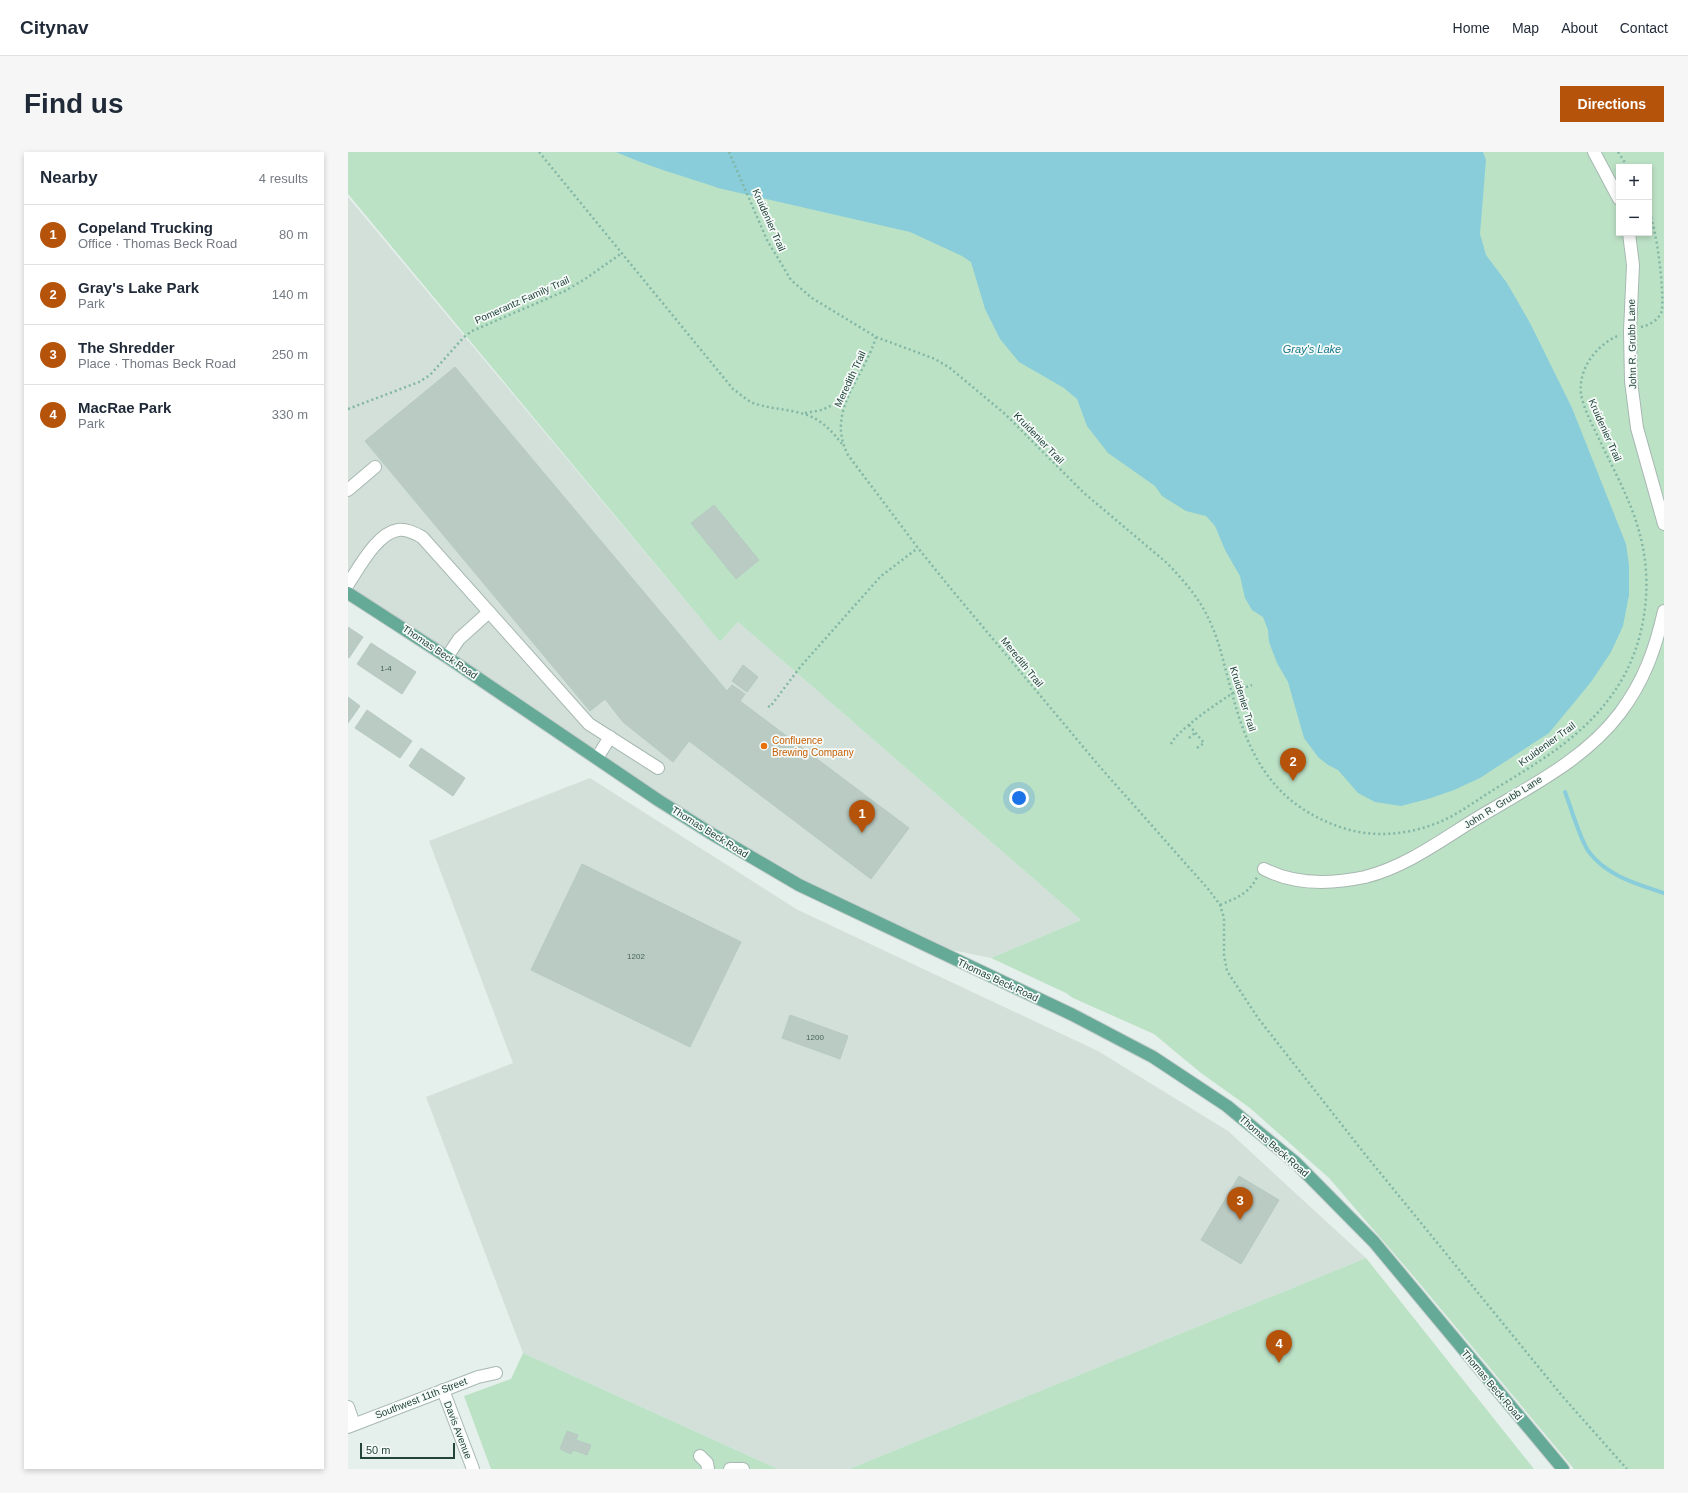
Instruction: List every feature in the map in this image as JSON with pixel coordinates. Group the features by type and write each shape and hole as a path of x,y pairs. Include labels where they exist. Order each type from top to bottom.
{"main road":[{"name":"Thomas Beck Road","path":"348,593 447,657 712,834 799,886 1073,1015 1153,1057 1227,1106 1296,1163 1374,1242 1563,1469"}],"street":[{"path":"1594,152 1616,193"},
{"name":"John R. Grubb Lane","path":"1629,236 1633,266 1630,331 1631,381 1637,428 1664,524"},
{"path":"348,490 375,467"},
{"path":"348,584 374,546 386,534 398,530 409,530 422,537 589,724 658,768"},
{"path":"447,657 459,639 489,612"},
{"name":"John R. Grubb Lane","path":"1264,869 1290,879 1334,882 1366,877 1396,866 1427,849 1550,774 1598,738 1619,714 1636,689 1649,664 1664,612"},
{"path":"597,758 610,737"},
{"name":"Southwest 11th Street","path":"351,1426 478,1376 496,1373"},
{"name":"Davis Avenue","path":"443,1390 473,1469"},
{"path":"348,1407 351,1426"},
{"path":"700,1456 707,1463 708,1469"},
{"path":"730,1469 744,1469"}],"path":[{"path":"539,152 733,389 751,402 766,407 804,414 820,421 834,433 844,446"},
{"name":"Kruidenier Trail","path":"729,152 767,240 791,280 812,298 876,337 935,359 950,368 1005,414 1084,493 1167,563 1196,595 1212,624 1248,744 1262,770 1291,802 1328,823 1352,831 1377,834 1400,833 1441,822 1545,757 1578,733 1602,708 1616,689 1625,673 1641,631 1644,612 1645,565 1642,541 1625,494 1584,405 1581,392 1584,369 1598,348 1610,338 1645,326 1656,320 1662,311 1664,299 1662,275 1658,245 1652,222"},
{"path":"1618,152 1626,164"},
{"name":"Pomerantz Family Trail","path":"348,409 419,382 430,375 464,337 472,331 565,291 586,279 622,253"},
{"name":"Meredith Trail","path":"876,337 872,349 847,398 840,422 840,434 844,446 855,465 918,548 1074,737 1209,890 1220,905 1224,918 1227,971 1235,985 1276,1042 1306,1077 1364,1153 1563,1397 1627,1469"},
{"path":"804,414 822,410 847,398"},
{"path":"768,706 770,707 801,666 881,576 918,548"},
{"path":"1171,744 1176,735 1189,725 1232,694 1252,685"},
{"path":"1189,725 1204,743 1197,748"},
{"path":"1189,738 1195,733"},
{"path":"1220,905 1241,896 1249,890 1257,876 1264,869"}],"shaded area":[{"path":"348,197 720,642 738,622 1081,920 991,958 922,944 799,885 348,593"},
{"path":"590,778 798,910 1098,1051 1228,1131 1366,1258 849,1469 778,1469 523,1353 426,1097 513,1063 429,841"}],"green space":[{"path":"348,152 1664,152 1664,1469 1574,1469 1415,1278 1329,1178 1250,1108 1201,1073 1154,1034 1073,998 1066,993 991,958 1081,920 738,622 720,642 348,194"},
{"path":"1366,1258 1534,1469 849,1469"},
{"path":"523,1353 778,1469 491,1469 464,1396 511,1379"}],"water":[{"name":"Gray's Lake","path":"616,152 1483,152 1486,160 1480,234 1486,255 1507,283 1530,323 1572,408 1626,544 1629,565 1629,595 1623,626 1611,652 1591,682 1549,733 1480,778 1454,790 1401,806 1375,802 1358,793 1338,770 1328,765 1318,757 1304,738 1288,682 1277,663 1269,642 1268,630 1263,617 1252,610 1245,598 1240,576 1225,550 1215,526 1206,516 1186,511 1162,496 1155,486 1108,453 1087,426 1077,399 1064,388 1019,362 1000,339 985,309 971,262 962,256 910,232 718,188 654,167"}],"building":[{"path":"455,367 726,690 727,691 732,685 745,694 740,701 909,828 871,879 689,741 673,762 623,722 605,699 590,711 365,441"},
{"path":"714,505 759,560 736,579 691,523"},
{"path":"348,627 363,637 349,658 348,657"},
{"path":"371,643 416,672 402,694 357,664"},
{"path":"743,665 758,677 747,692 732,681"},
{"path":"348,697 360,706 348,723"},
{"path":"367,710 412,741 400,758 355,728"},
{"path":"421,748 465,778 453,796 409,766"},
{"path":"582,864 741,942 690,1047 531,970"},
{"path":"790,1015 848,1036 840,1059 782,1038"},
{"path":"1239,1176 1279,1200 1241,1264 1201,1240"},
{"path":"567,1431 578,1435 576,1440 591,1445 587,1455 573,1450 571,1454 560,1449"}],"waterway":[{"path":"1565,792 1582,840 1596,860 1623,878 1664,893"}],"place":[{"name":"Confluence Brewing Company","path":"764,746"},
{"name":"Gray's Lake Park","path":"1293,781"},
{"name":"Copeland Trucking","path":"862,833"},
{"name":"The Shredder","path":"1240,1220"},
{"name":"MacRae Park","path":"1279,1363"}]}
